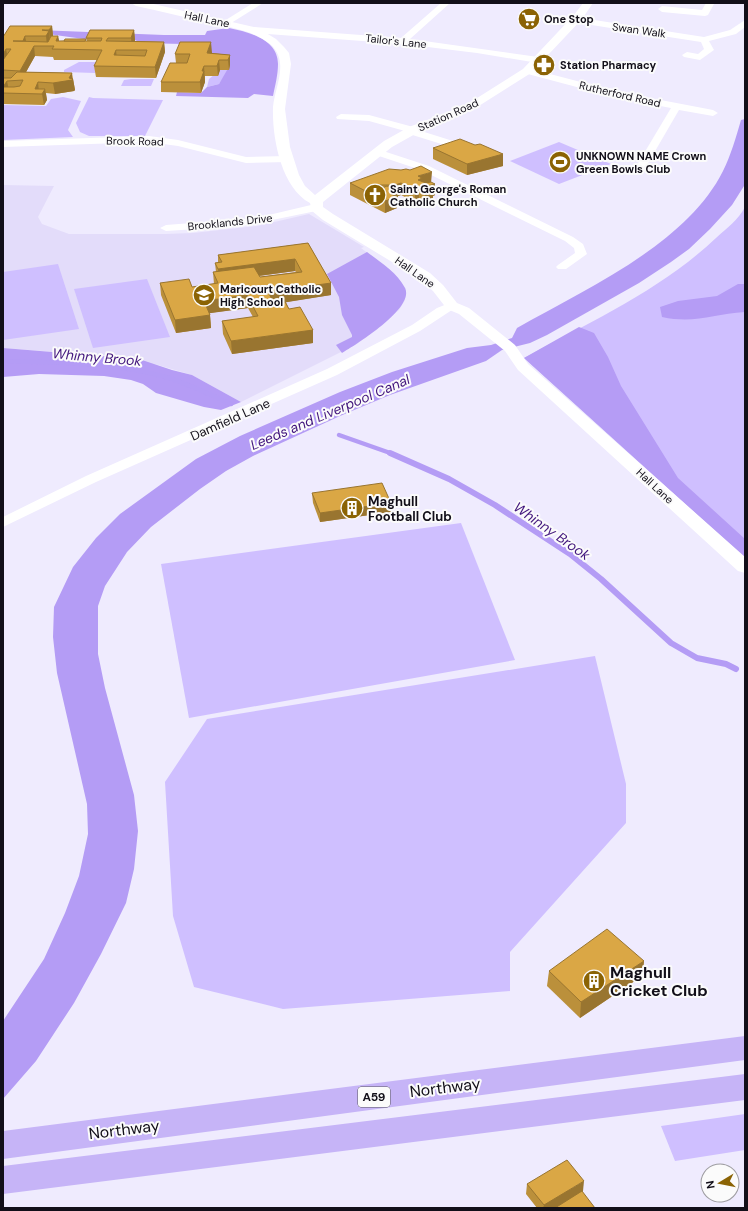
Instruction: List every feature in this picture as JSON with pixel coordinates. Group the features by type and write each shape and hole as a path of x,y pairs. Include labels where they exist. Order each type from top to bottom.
{"highway":[{"name":"Northway","path":"3,1145 745,1048"},
{"path":"3,1180 745,1087"}],"street":[{"path":"225,23 259,3"},
{"path":"403,41 446,3"},
{"name":"Station Road","path":"317,204 388,144 412,130 470,107 528,71 575,20 588,3"},
{"name":"Hall Lane","path":"142,4 254,30 276,45 285,57 286,64 279,109 279,123 288,159 296,182 309,199 317,204 334,221 425,276 438,288 452,306 464,311 496,335 510,348 523,366 745,567"},
{"path":"662,9 705,14 710,4"},
{"path":"656,32 674,11"},
{"path":"735,19 745,22"},
{"name":"Swan Walk","path":"575,20 704,40"},
{"path":"687,55 700,57 709,50 704,40 733,32 745,22"},
{"name":"Tailor's Lane","path":"254,30 403,41 477,50 538,60"},
{"name":"Rutherford Road","path":"528,71 592,89 676,107 713,113"},
{"path":"642,165 676,107"},
{"path":"341,117 369,118 412,130 479,153"},
{"name":"Brook Road","path":"3,144 149,139 178,143 246,160 288,159"},
{"path":"377,152 425,168 570,239 579,246 581,254 562,267"},
{"name":"Brooklands Drive","path":"164,225 204,227 247,223 271,219 317,204"},
{"name":"Damfield Lane","path":"3,523 92,479 332,372 416,328 441,311 452,306"}],"shaded area":[{"path":"229,28 261,38 273,48 277,55 278,64 273,96 254,94 248,98 176,96 177,92 201,93 207,87 219,84 230,65 184,44 136,43 137,41 135,40 91,40 12,29 164,35 205,35 207,31"},
{"path":"79,62 99,63 95,73 64,72 64,70"},
{"path":"220,70 229,70 219,84 207,87 209,79"},
{"path":"154,79 151,86 121,86 124,80"},
{"path":"63,97 81,101 68,130 73,137 3,140 3,105 46,106 51,99"},
{"path":"89,97 163,100 145,136 89,136 80,132 76,123"},
{"name":"UNKNOWN NAME Crown Green Bowls Club","path":"559,142 611,164 559,184 510,161"},
{"name":"Maricourt Catholic High School","path":"3,185 54,186 38,217 42,224 69,234 193,233 257,226 309,214 364,247 361,248 394,273 406,289 405,300 399,310 357,344 241,402 192,375 158,365 108,356 3,348"},
{"path":"745,207 745,558 524,358 624,304 672,274 695,257 728,227 739,216"},
{"path":"367,252 398,277 405,288 406,296 401,305 383,325 342,353 336,345 352,337 352,335 342,315 339,297 327,274"},
{"path":"58,264 79,329 3,340 3,272"},
{"path":"147,279 170,337 93,348 74,289"},
{"path":"738,284 745,284 745,312 694,319 674,319 662,317 660,307 678,301 717,296"},
{"path":"579,327 594,333 608,357 621,386 678,478 745,539 745,558 524,358"},
{"path":"3,348 139,359 192,375 241,402 221,410 204,407 156,393 143,384 131,380 104,376 39,374 3,377"},
{"path":"461,523 515,660 189,718 161,564"},
{"path":"595,656 626,784 626,823 510,952 510,991 283,1009 194,987 173,916 165,782 207,719"},
{"path":"745,1114 745,1150 675,1161 661,1126"}],"water":[{"name":"Leeds and Liverpool Canal","path":"745,119 744,186 732,205 710,229 689,249 671,262 639,283 530,343 502,350 486,361 390,395 253,456 226,471 200,489 151,527 127,552 105,586 98,606 98,654 105,688 134,795 138,831 134,869 126,903 101,954 74,1003 36,1061 3,1099 3,1021 44,959 65,913 79,876 88,834 87,804 57,673 53,637 54,607 73,567 96,538 120,514 196,459 240,436 340,392 392,372 467,348 491,345 512,338 517,328 632,263 685,221 706,197 723,171 731,152 741,120"}],"building":[{"path":"10,26 52,26 49,30 42,30 49,31 46,36 25,36 23,41 13,41 48,42 51,36 58,36 56,41 101,41 102,38 86,38 90,30 134,30 131,38 108,38 106,41 164,42 155,67 94,66 102,50 52,49 54,46 34,46 20,71 3,70 3,60 11,49 6,49 3,55 3,37","holes":["116,50 147,50 145,56 114,55"]},
{"path":"65,39 86,39 85,41 64,41"},
{"path":"180,42 211,42 207,53 230,55 228,60 219,60 217,66 204,66 202,71 204,71 200,82 161,82 170,63 187,63 190,54 175,54"},
{"path":"17,72 72,73 69,78 73,79 53,83 38,82 35,89 45,89 42,94 3,93 3,87 3,78 11,78","holes":["23,80 20,86 3,87 7,81"]},
{"path":"460,139 475,145 480,144 503,154 467,164 433,148"},
{"path":"421,166 432,172 418,176 422,178 418,180 435,184 428,186 433,189 425,192 419,189 415,190 401,183 395,185 377,185 382,188 387,186 398,192 391,194 397,197 385,201 350,183 389,169 410,170"},
{"path":"308,243 331,283 268,292 274,303 285,302 289,309 300,307 313,330 231,341 222,321 258,316 247,295 204,301 210,315 175,320 160,283 189,279 192,287 218,283 213,272 254,267 260,277 302,272 295,259 218,269 215,263 222,262 218,255"},
{"path":"382,483 391,503 320,513 312,493"},
{"name":"Maghull Cricket Club","path":"607,929 644,961 581,1002 549,971"},
{"path":"567,1160 584,1181 544,1205 527,1184"},
{"path":"582,1191 595,1208 555,1208"}],"waterway":[{"name":"Whinny Brook","path":"3,361 87,364 128,369 169,378 201,390 231,404"},
{"name":"Whinny Brook","path":"339,435 393,454"},
{"name":"Whinny Brook","path":"390,453 449,479 495,505 570,554 601,579 671,643 697,658 726,664 736,669"}],"place":[{"name":"One Stop","path":"529,19"},
{"name":"Station Pharmacy","path":"544,65"},
{"name":"UNKNOWN NAME Crown Green Bowls Club","path":"560,162"},
{"name":"Saint George's Roman Catholic Church","path":"375,195"},
{"name":"Maricourt Catholic High School","path":"204,295"},
{"name":"Maghull Football Club","path":"352,508"},
{"name":"Maghull Cricket Club","path":"594,981"}]}
